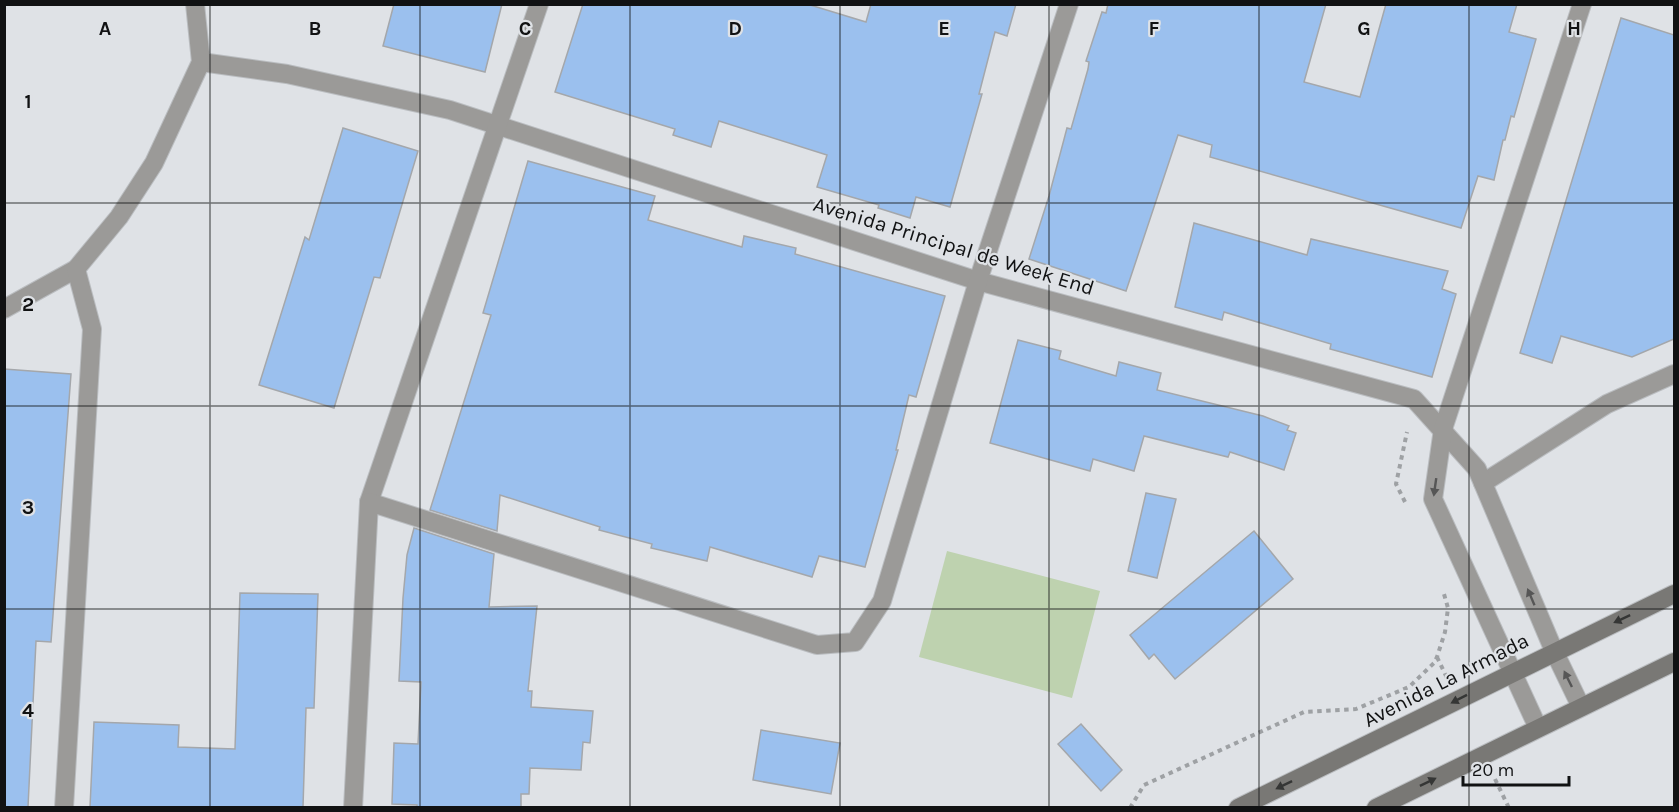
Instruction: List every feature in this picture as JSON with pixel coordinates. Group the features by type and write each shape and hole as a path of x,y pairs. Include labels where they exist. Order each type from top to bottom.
{"main road":[{"name":"Avenida La Armada","path":"1239,807 1674,594"},
{"path":"1376,807 1674,662"}],"street":[{"path":"4,309 76,269 119,217 154,163 201,62 195,4"},
{"path":"353,807 369,502 500,124 539,4"},
{"path":"369,502 817,645 855,642 882,601 978,281 1069,4"},
{"path":"1538,728 1433,500 1443,429 1582,4"},
{"name":"Avenida Principal de Week End","path":"201,62 287,74 366,89 500,124 978,281 1414,399"},
{"path":"64,807 92,329 76,269"},
{"path":"1483,483 1607,405 1674,374"},
{"path":"1414,399 1477,469 1554,651 1581,707"}],"path":[{"path":"1406,504 1396,484 1414,399"},
{"path":"1130,807 1144,785 1304,712 1356,709 1409,687 1434,663 1445,632 1448,608 1442,586"}],"green space":[{"path":"947,551 1100,591 1072,698 919,657"}],"building":[{"path":"394,4 502,4 485,72 383,46"},
{"path":"583,4 807,4 866,22 871,4 1016,4 1007,36 995,32 979,94 982,94 950,207 916,197 910,218 878,208 879,205 817,187 827,155 719,121 711,147 673,135 675,129 555,92"},
{"path":"1108,4 1326,4 1304,82 1360,97 1386,4 1517,4 1509,32 1536,39 1514,117 1511,116 1505,140 1503,140 1494,180 1478,176 1461,228 1210,157 1212,145 1178,135 1126,291 1029,259 1067,128 1071,129 1088,69 1089,62 1086,61 1102,12 1106,13"},
{"path":"1621,18 1674,35 1674,339 1632,357 1561,336 1552,363 1520,353"},
{"path":"343,128 418,151 380,278 374,277 334,408 259,385 305,237 309,240"},
{"path":"528,161 655,196 648,220 742,247 744,236 796,248 795,254 945,296 916,397 909,395 896,450 898,450 865,567 819,556 812,577 710,547 707,561 651,548 652,544 599,530 600,527 500,495 497,531 430,510 491,315 483,313"},
{"path":"1194,223 1307,255 1311,239 1448,271 1442,289 1456,294 1432,377 1330,349 1331,344 1224,312 1222,320 1175,307"},
{"path":"1018,340 1061,351 1059,359 1116,376 1119,362 1161,373 1157,390 1263,416 1289,426 1287,430 1296,433 1284,470 1230,452 1228,457 1144,436 1134,471 1093,459 1090,471 990,443"},
{"path":"4,369 71,374 51,642 36,641 28,807 4,807"},
{"path":"1146,493 1176,499 1157,578 1128,571"},
{"path":"414,528 494,554 489,607 537,606 528,691 532,691 531,707 593,711 590,743 583,742 581,770 530,768 529,794 521,794 521,807 417,807 417,805 392,804 394,743 418,744 421,682 399,681 407,555"},
{"path":"1254,531 1293,579 1175,679 1154,654 1149,659 1130,635"},
{"path":"240,593 318,594 314,708 306,708 303,807 90,807 94,722 179,725 178,747 235,749"},
{"path":"1081,724 1122,770 1101,791 1058,744"},
{"path":"761,730 840,743 831,794 753,780"}]}
